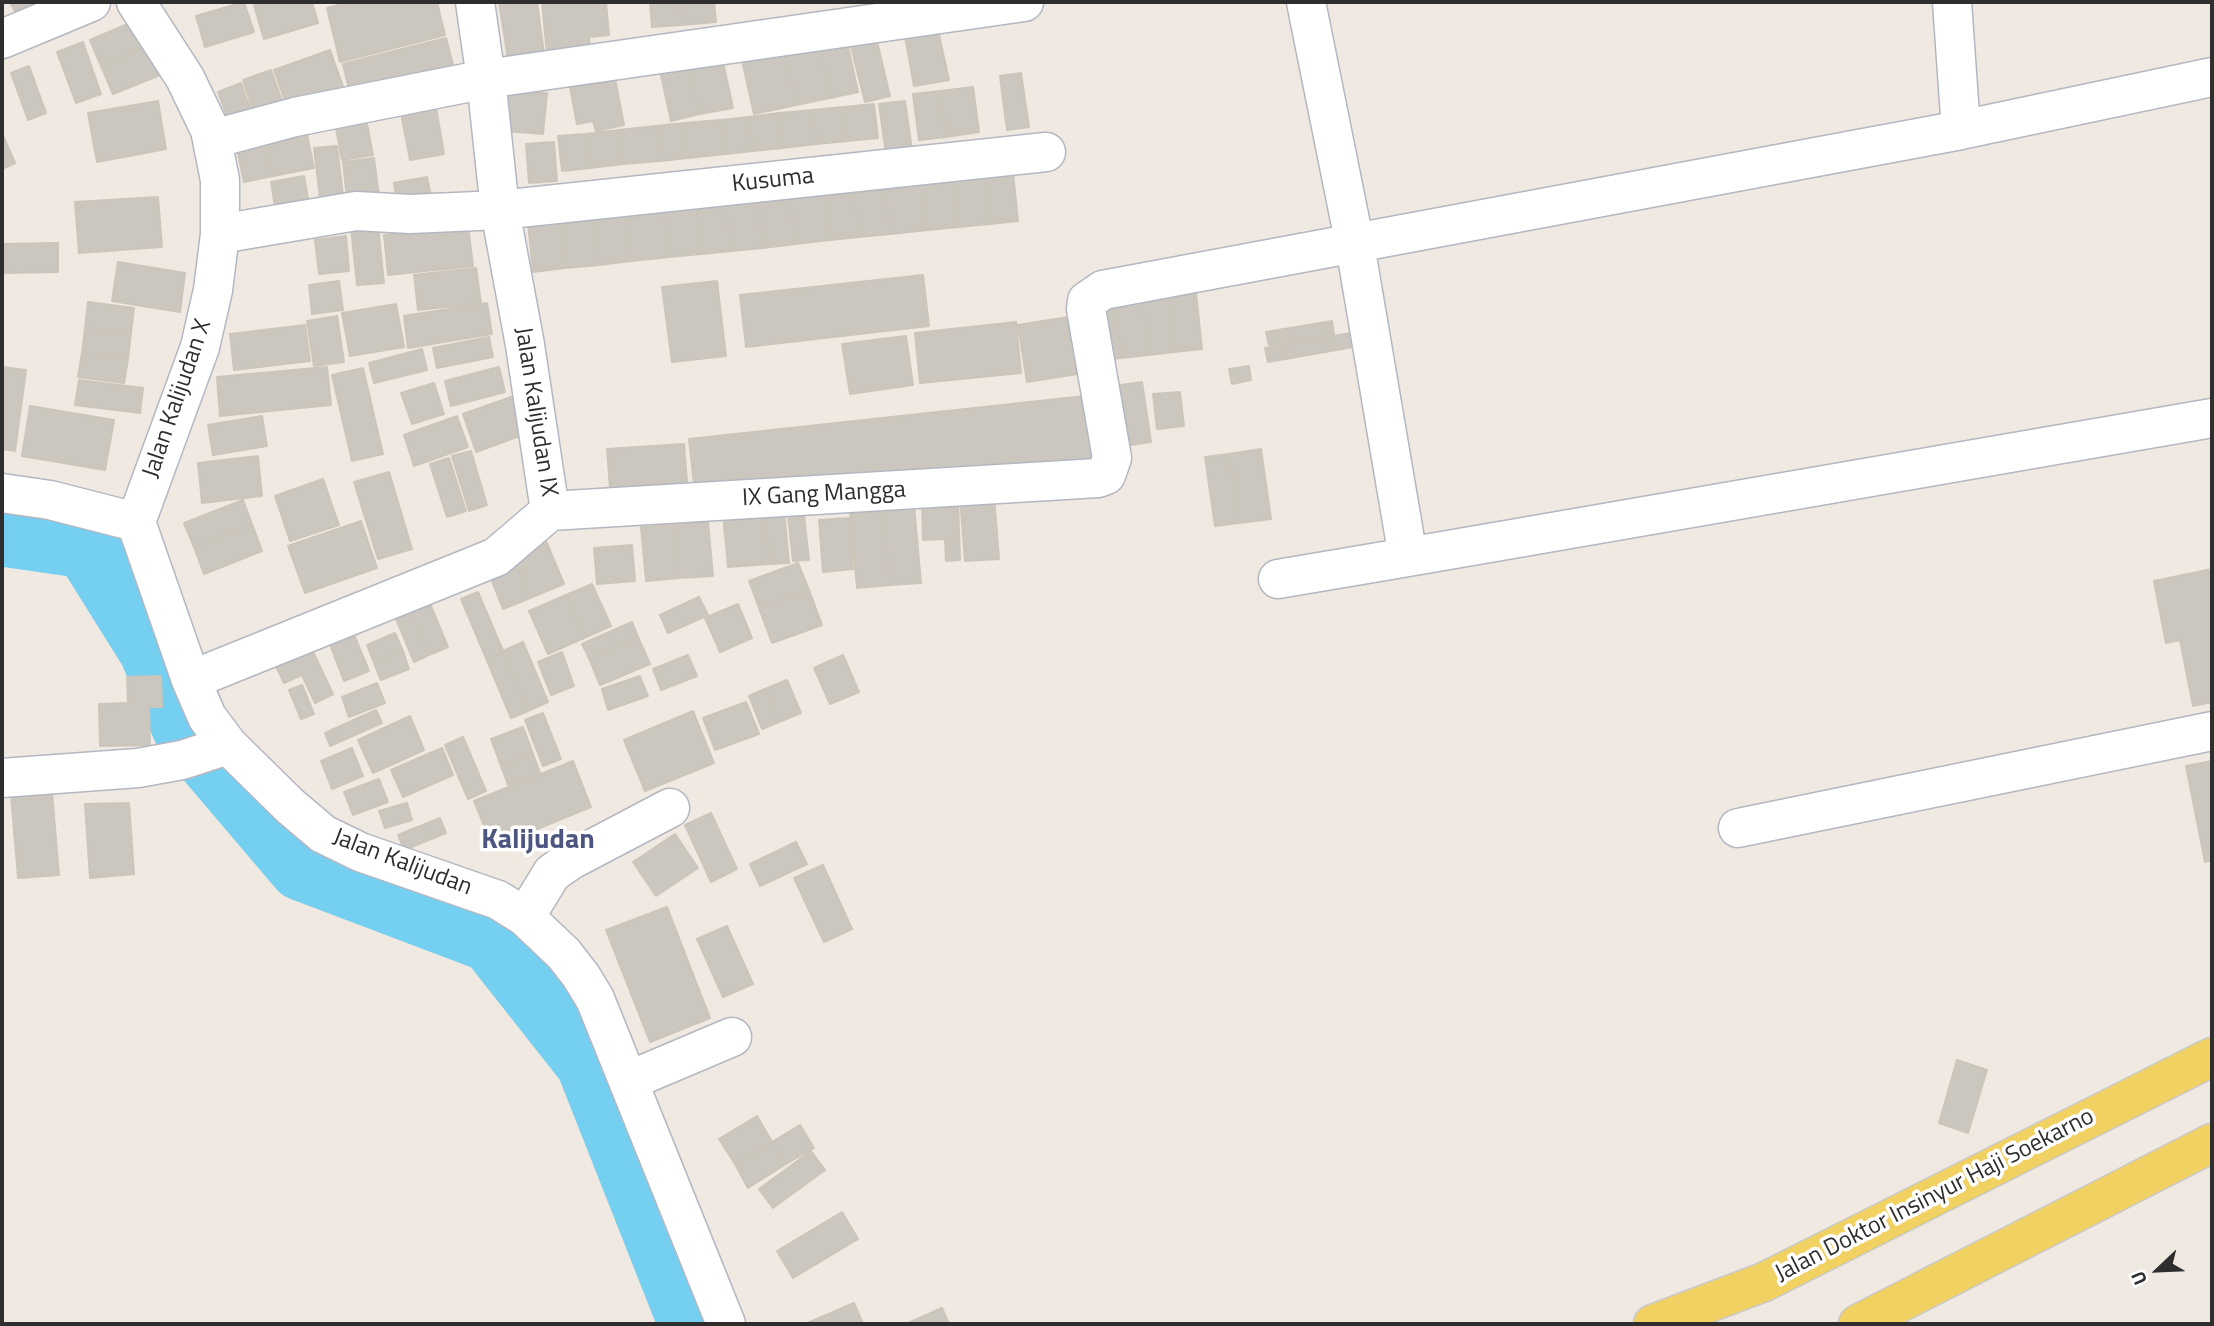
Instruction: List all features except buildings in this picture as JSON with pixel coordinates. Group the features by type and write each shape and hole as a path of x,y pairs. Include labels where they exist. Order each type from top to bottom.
{"main road":[{"name":"Jalan Doktor Insinyur Haji Soekarno","path":"1653,1324 1764,1282 2212,1057"},
{"path":"1858,1324 2212,1143"}],"street":[{"path":"2,39 91,2"},
{"name":"Jalan Kalijudan X","path":"136,2 185,78 213,139 220,180 220,234 213,290 200,347 136,522"},
{"name":"Jalan Kalijudan IX","path":"191,680 496,557 550,511 525,345 500,210 475,2"},
{"path":"213,139 295,117 486,79 1024,2"},
{"path":"1306,2 1355,244 1408,557"},
{"path":"1952,2 1961,130"},
{"path":"1355,244 1961,130 2212,77"},
{"name":"Kusuma","path":"220,234 356,211 410,214 500,210 1046,152"},
{"name":"IX Gang Mangga","path":"550,511 1098,478 1106,475 1112,458 1086,309 1087,301 1103,290 1355,244"},
{"path":"1278,579 2212,418"},
{"path":"2,493 50,500 136,522"},
{"name":"Jalan Kalijudan","path":"136,522 191,680 207,716 206,752 290,806 323,834 360,852 498,900 526,917 564,954 581,976 595,999 726,1324"},
{"path":"1738,828 2212,732"},
{"path":"2,778 138,768 206,752"},
{"path":"526,917 552,873 571,860 670,808"},
{"path":"628,1081 732,1037"}],"waterway":[{"path":"2,534 86,546 151,650 187,734 301,868 491,940 588,1063 691,1324"}],"district":[{"name":"Kalijudan","path":"538,841"}]}
